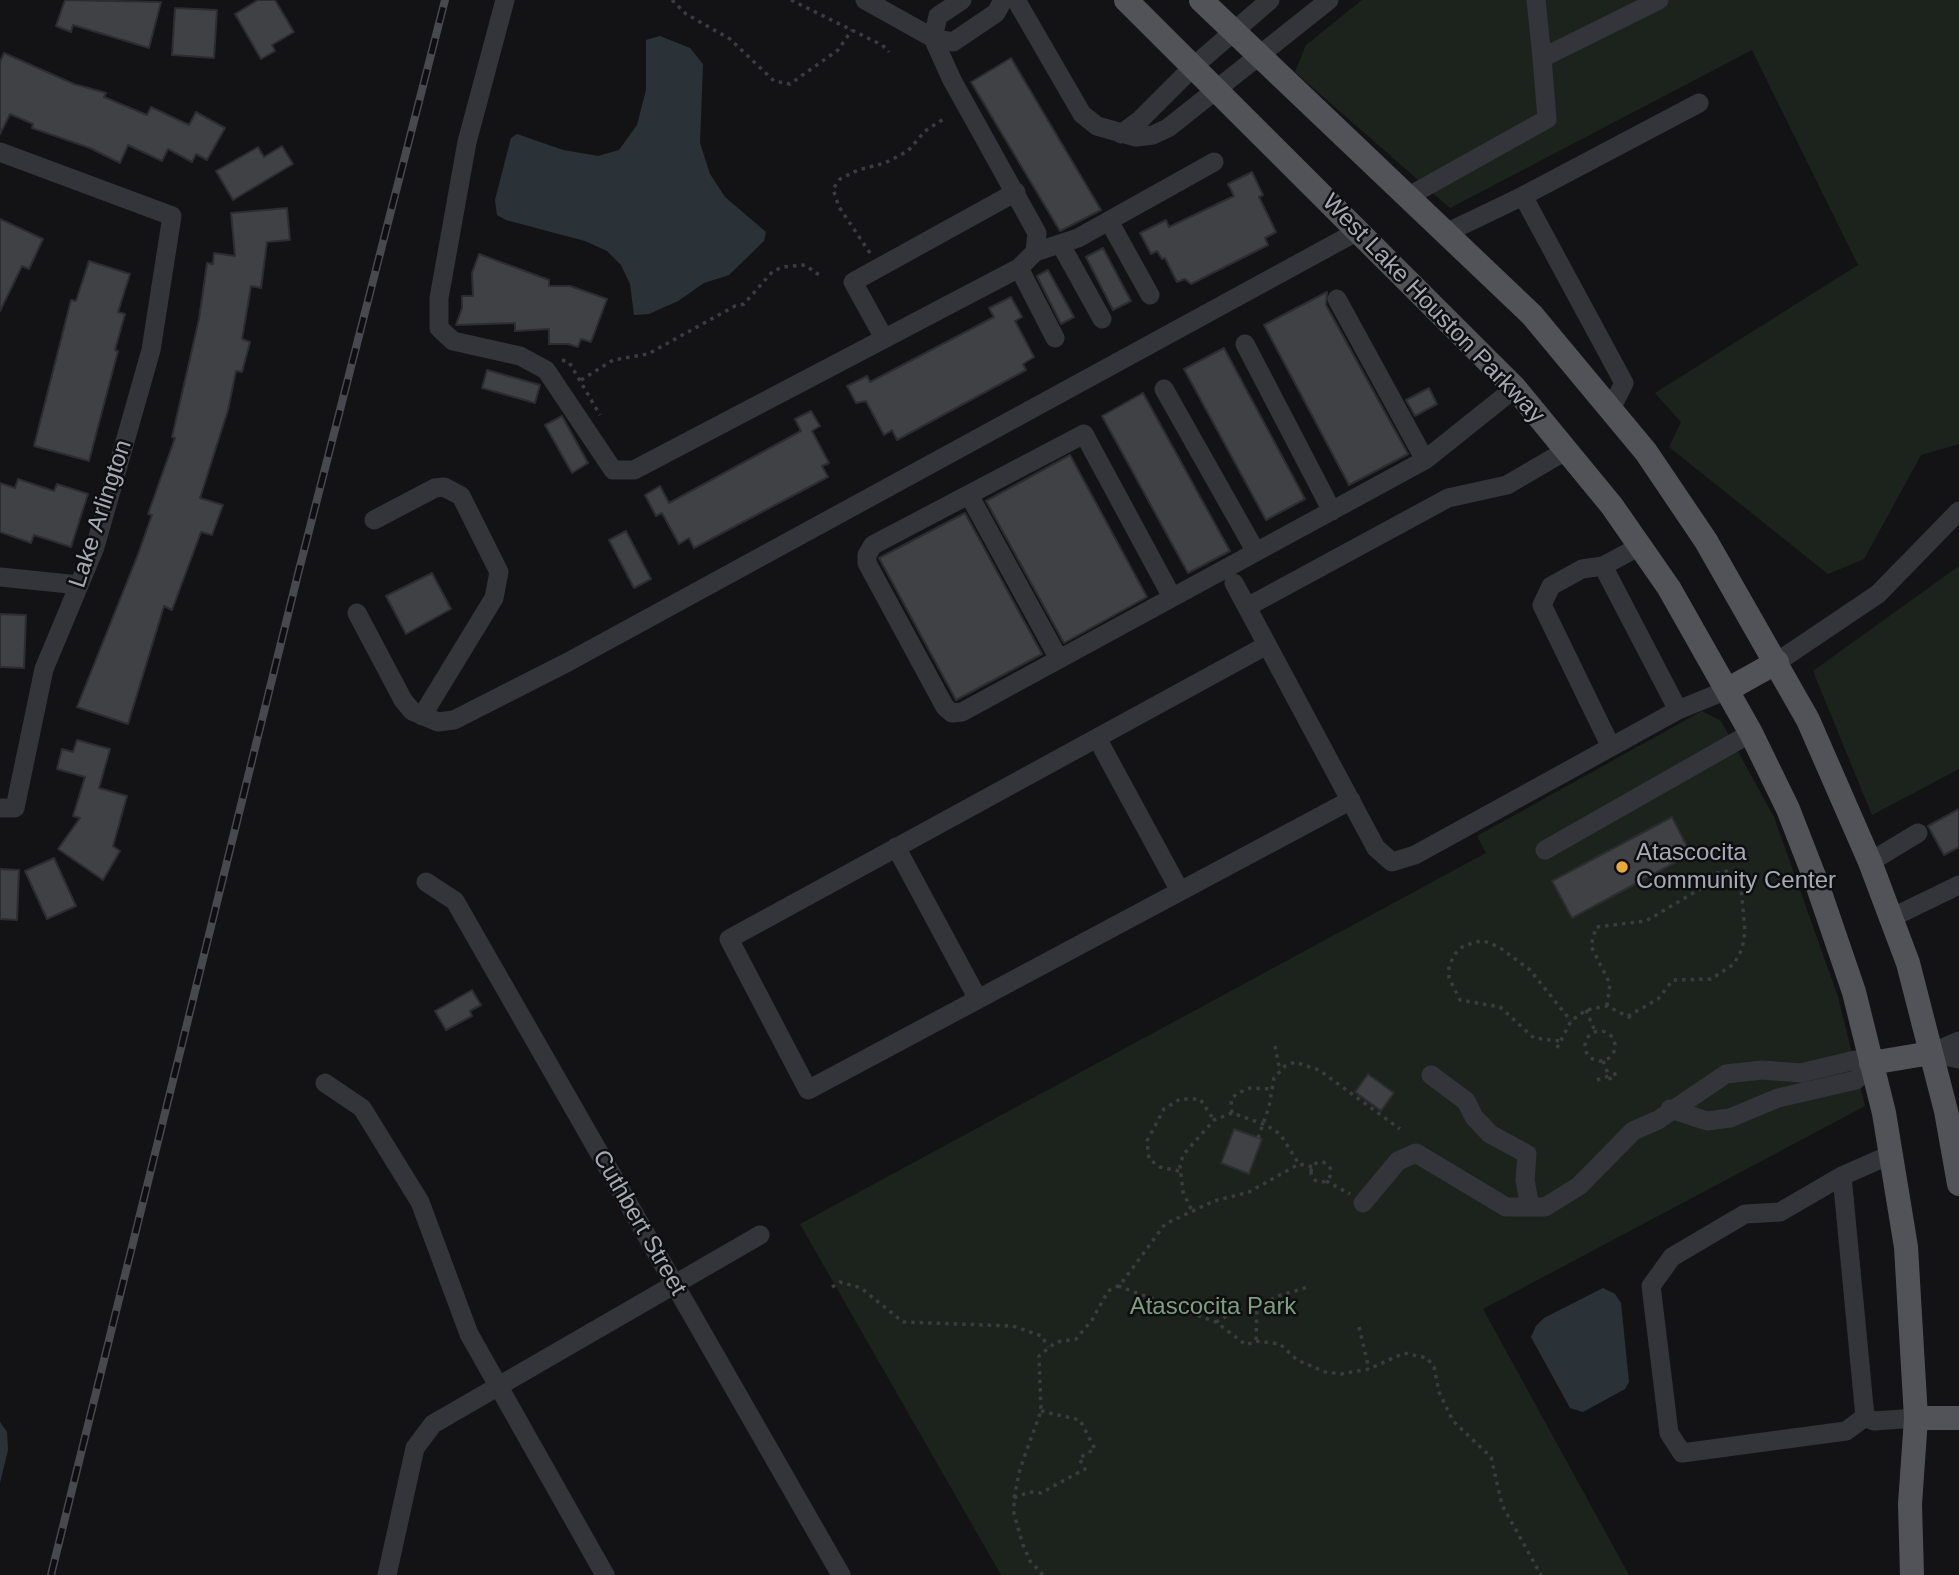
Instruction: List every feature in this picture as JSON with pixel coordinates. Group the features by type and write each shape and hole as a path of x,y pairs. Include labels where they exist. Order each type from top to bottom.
{"main road":[{"name":"West Lake Houston Parkway","path":"1126,0 1516,388 1669,588 1751,733 1788,809 1854,992 1892,1154 1906,1247 1916,1418 1910,1504 1912,1575"},
{"path":"1201,0 1448,232 1532,315 1611,409 1678,497 1777,663 1812,729 1870,862 1908,963 1946,1111 1959,1184"},
{"path":"1727,690 1777,663"},
{"path":"1871,1063 1931,1053"},
{"path":"1916,1418 1959,1418"}],"street":[{"path":"505,0 467,142 439,298 439,328 453,341 520,356 546,370 613,470 634,470 1018,268 1035,251 1060,244 1109,221 1214,162"},
{"path":"865,0 933,38 953,42 996,13 1003,0"},
{"path":"962,0 938,16 933,38 952,80 1037,233 1035,251"},
{"path":"1016,0 1082,114 1097,125 1121,134 1153,135 1218,90 1329,0"},
{"path":"1121,134 1141,120 1194,66 1270,0"},
{"path":"1409,196 1547,119 1536,0"},
{"path":"1542,58 1659,0"},
{"path":"1448,232 1523,196 1699,103"},
{"name":"Lake Arlington","path":"0,152 172,216 151,350 96,547 44,669 7,808"},
{"path":"884,338 853,282 1016,192"},
{"path":"1523,196 1624,383 1611,409"},
{"path":"1109,221 1150,295"},
{"path":"356,613 403,700 422,716 438,722 472,713 1358,231"},
{"path":"1060,244 1102,319"},
{"path":"1018,268 1055,338"},
{"path":"1337,299 1425,460"},
{"path":"1245,344 1332,511"},
{"path":"1172,597 1084,435 873,545 867,555 867,563 945,707 952,713 962,712 1425,460 1516,388"},
{"path":"1164,389 1256,552"},
{"path":"1247,607 1448,498 1507,485 1566,450"},
{"path":"374,520 435,488 443,487 461,496 499,572 494,598 422,716"},
{"path":"969,495 1059,659"},
{"path":"1777,663 1878,594 1959,511"},
{"path":"1611,747 1542,605 1551,586 1582,569 1603,566 1640,547"},
{"path":"1603,566 1678,710"},
{"path":"0,577 79,585"},
{"path":"1234,583 1376,848 1392,862 1415,855 1678,710 1727,690"},
{"path":"1268,645 729,939 808,1090 1351,800"},
{"path":"1545,850 1751,733"},
{"path":"1097,738 1180,891"},
{"path":"1870,862 1918,833"},
{"path":"896,848 978,999"},
{"name":"Cuthbert Street","path":"426,882 455,901 841,1575"},
{"path":"1891,918 1959,885"},
{"path":"1931,1053 1959,1041"},
{"path":"1931,1053 1959,1059"},
{"path":"1363,1203 1398,1161 1416,1153 1506,1207 1545,1206 1563,1198 1579,1186 1633,1131 1658,1120 1726,1074 1762,1070 1802,1082 1856,1080 1871,1063"},
{"path":"1431,1075 1466,1101 1475,1117 1490,1133 1527,1154 1525,1180 1530,1207"},
{"path":"1670,1110 1707,1121 1730,1118 1778,1098 1802,1082"},
{"path":"326,1083 362,1108 420,1202 469,1334 605,1575"},
{"path":"1865,1417 1846,1431 1682,1453 1669,1433 1651,1286 1672,1257 1745,1213 1780,1212 1842,1176 1892,1154"},
{"path":"1842,1176 1865,1417"},
{"path":"387,1575 415,1448 433,1424 760,1235"},
{"path":"1865,1417 1874,1422 1916,1418"}],"path":[{"path":"672,0 686,14 730,40 775,81 790,85 838,50 852,30"},
{"path":"791,0 882,45 889,52"},
{"path":"870,253 839,207 833,189 840,180 858,170 885,163 908,151 925,131 946,118"},
{"path":"581,380 613,360 648,354 735,306 744,304 773,271 805,265 822,277"},
{"path":"1607,1006 1609,984 1591,946 1596,927 1646,921 1700,889 1712,874 1732,870 1740,875 1745,932 1742,949 1734,964 1711,979 1673,980 1658,999 1628,1016"},
{"path":"1559,1041 1534,1038 1500,1007 1460,1000 1449,978 1449,966 1455,954 1462,947 1475,942 1484,941 1499,947 1530,970 1571,1021"},
{"path":"1557,1048 1571,1021 1586,1010 1607,1006 1633,1019"},
{"path":"1586,1010 1595,1031"},
{"path":"1595,1031 1605,1031 1615,1041 1612,1055 1603,1061 1590,1058 1584,1049 1587,1038 1595,1031"},
{"path":"1275,1046 1280,1071"},
{"path":"1603,1061 1611,1081"},
{"path":"1258,1138 1274,1077 1295,1062 1319,1070 1400,1129"},
{"path":"1597,1080 1608,1074 1618,1073"},
{"path":"1231,1113 1231,1100 1236,1094 1250,1088 1272,1089"},
{"path":"1180,1171 1160,1167 1149,1159 1147,1141 1164,1109 1173,1102 1191,1097 1205,1103 1214,1120"},
{"path":"1192,1210 1180,1171 1183,1156 1214,1120 1231,1113 1263,1124 1280,1134 1298,1164"},
{"path":"1043,1575 1030,1561 1014,1514 1020,1468 1041,1411 1040,1356 1056,1342 1076,1339 1092,1320 1108,1291 1118,1286 1166,1224 1192,1210 1249,1192 1298,1164 1313,1167 1321,1163 1327,1164 1331,1173 1326,1181"},
{"path":"1313,1167 1314,1179 1326,1181 1363,1203"},
{"path":"832,1287 840,1282 861,1288 902,1322 1013,1326 1042,1336 1048,1347"},
{"path":"1118,1286 1216,1322 1246,1345 1256,1341 1280,1344 1297,1360 1325,1371 1341,1374 1369,1368 1404,1353 1427,1359 1434,1367 1439,1392 1453,1421 1491,1457 1502,1505 1541,1575"},
{"path":"1216,1322 1234,1312 1257,1307 1308,1287"},
{"path":"1256,1341 1257,1307"},
{"path":"1359,1328 1369,1368"},
{"path":"1014,1498 1029,1492 1041,1493 1085,1469 1079,1458 1095,1449 1080,1420 1041,1411"}],"green space":[{"path":"1362,0 1959,0 1959,444 1921,455 1864,559 1828,574 1669,447 1681,422 1655,393 1858,265 1752,50 1450,208 1295,72 1306,45"},
{"path":"1959,566 1959,769 1872,815 1813,671"},
{"name":"Atascocita Park","path":"1702,711 1721,721 1774,817 1838,997 1865,1106 1483,1309 1629,1575 1001,1575 800,1224 1486,853 1477,836"}],"shaded area":[{"path":"660,36 690,48 703,64 700,143 710,174 725,197 766,232 764,241 729,275 704,283 678,301 649,314 634,315 630,284 621,265 607,251 585,241 506,220 497,215 495,200 511,138 517,134 563,150 598,156 619,150 637,125 646,90 646,40"},
{"path":"1603,1288 1615,1294 1621,1303 1629,1382 1625,1389 1583,1412 1570,1408 1531,1337 1544,1318"},
{"path":"0,1422 7,1432 8,1450 0,1483"}],"building":[{"path":"65,0 161,2 149,48 73,25 71,32 56,26"},
{"path":"258,0 275,0 294,32 272,45 275,51 261,59 235,14"},
{"path":"175,8 217,10 214,58 172,55"},
{"path":"4,53 74,84 106,93 104,97 147,115 151,107 189,125 196,112 225,128 207,160 196,154 192,162 168,149 162,161 128,145 120,163 90,148 32,128 33,124 10,114 0,134 0,62"},
{"path":"1011,58 1101,210 1060,231 971,82"},
{"path":"282,146 293,164 233,200 216,171 258,147 264,157"},
{"path":"1252,172 1263,195 1259,197 1276,232 1265,238 1268,245 1191,284 1185,279 1177,282 1165,258 1162,259 1157,251 1151,254 1140,233 1166,220 1169,227 1234,196 1228,184"},
{"path":"287,208 290,240 267,242 261,288 251,286 242,339 250,342 242,372 236,371 228,410 200,498 223,505 212,535 201,532 172,610 164,606 128,724 77,707 137,557 152,515 148,514 175,438 172,437 199,319 207,263 213,264 214,253 235,256 231,213"},
{"path":"0,219 43,239 29,269 22,266 0,311"},
{"path":"1103,248 1131,301 1113,310 1086,257"},
{"path":"479,254 549,280 549,286 570,286 607,299 591,342 581,339 578,347 549,344 549,329 515,331 515,323 456,325 462,308 462,296 473,296 472,273"},
{"path":"89,261 130,274 118,312 125,314 115,350 118,351 89,461 34,446 71,300 76,301"},
{"path":"1048,270 1074,317 1061,324 1037,276"},
{"path":"1327,292 1326,305 1408,454 1349,485 1264,325"},
{"path":"1011,297 1022,317 1015,321 1034,357 1023,364 1026,370 897,440 892,430 884,435 866,401 856,403 847,386 867,376 870,382 994,317 989,308"},
{"path":"1224,348 1305,499 1266,520 1184,369"},
{"path":"487,370 540,385 535,403 482,388"},
{"path":"1429,388 1437,404 1415,416 1406,400"},
{"path":"1143,393 1230,551 1188,573 1102,416"},
{"path":"811,411 820,426 812,431 829,463 822,466 828,477 694,548 689,538 679,544 662,513 656,516 645,495 660,486 669,503 801,431 795,419"},
{"path":"562,416 588,463 572,473 545,425"},
{"path":"1070,455 1147,597 1064,643 986,501"},
{"path":"18,479 54,491 57,484 88,494 71,547 34,535 31,543 0,532 0,483 15,488"},
{"path":"965,513 1042,654 956,700 879,558"},
{"path":"626,531 651,579 634,588 609,540"},
{"path":"432,573 451,609 406,634 386,596"},
{"path":"0,614 26,615 24,668 0,667"},
{"path":"77,740 110,749 99,788 127,796 113,846 120,851 103,880 58,849 80,818 73,816 85,777 57,769 62,749 73,752"},
{"path":"1959,809 1959,847 1944,855 1928,826"},
{"name":"Atascocita Community Center","path":"1672,817 1691,854 1572,918 1552,881"},
{"path":"54,858 76,906 47,919 25,871"},
{"path":"0,869 19,870 17,920 0,919"},
{"path":"472,990 481,1005 470,1011 472,1016 446,1030 435,1011"},
{"path":"1368,1074 1394,1093 1381,1111 1355,1092"},
{"path":"1234,1129 1262,1139 1249,1174 1221,1163"}],"railway":[{"path":"51,1575 298,574 445,0"}],"place":[{"name":"Atascocita Community Center","path":"1622,867"}]}
